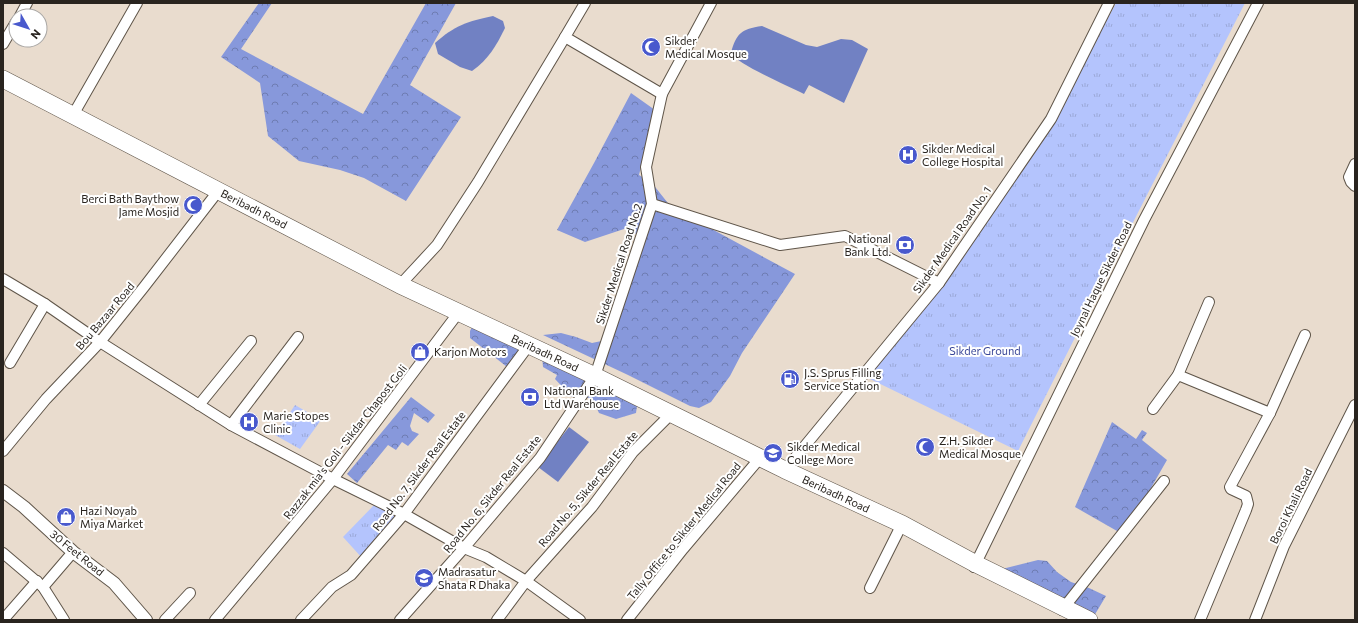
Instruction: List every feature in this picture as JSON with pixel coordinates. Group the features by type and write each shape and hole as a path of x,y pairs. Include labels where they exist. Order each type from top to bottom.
{"highway":[{"name":"Beribadh Road","path":"3,80 219,190 400,285 595,376 760,458 902,524 975,567 1090,620"}],"street":[{"path":"73,115 137,3"},
{"path":"400,285 437,245 478,182 585,3"},
{"name":"Sikder Medical Road No.2","path":"595,376 652,204 646,167 662,94 711,3"},
{"name":"Sikder Medical Road No. 1","path":"785,470 939,283 1050,119 1109,3"},
{"name":"Joynal Haque Sikder Road","path":"975,567 1144,220 1258,3"},
{"path":"565,37 662,94"},
{"path":"1355,164 1349,177 1355,186"},
{"name":"Bou Bazaar Road","path":"3,451 46,399 100,342 219,190"},
{"path":"652,204 780,245 845,236 939,283"},
{"path":"3,279 45,304 100,342 231,425 333,479 404,514 464,548 486,557 526,581 580,620"},
{"path":"1154,409 1178,375 1209,302"},
{"path":"10,363 45,304"},
{"name":"Razzak mia's Goli - Sikdar Chapost Goli","path":"215,620 333,479 459,312"},
{"path":"1200,620 1248,504 1246,496 1231,489 1230,487 1270,413 1305,335"},
{"path":"231,425 298,337"},
{"path":"199,405 251,341"},
{"name":"Road No. 7, Sikder Real Estate","path":"302,620 332,587 351,575 404,514 529,345"},
{"path":"1178,375 1270,413"},
{"name":"Road No. 6, Sikder Real Estate","path":"400,620 464,548 540,458 595,376"},
{"name":"Boroi Khali Road","path":"1255,620 1284,546 1355,405"},
{"name":"Road No. 5, Sikder Real Estate","path":"497,620 526,581 592,507 633,452 672,414"},
{"name":"Tally Office to Sikder Medical Road","path":"627,620 682,550 760,458"},
{"path":"1062,608 1164,481"},
{"name":"30 Feet Road","path":"3,491 24,507 73,552 114,583 146,620"},
{"path":"870,588 902,524"},
{"path":"7,619 73,552"},
{"path":"3,553 40,584 64,620"},
{"path":"166,620 190,593"}],"green space":[{"path":"259,3 272,3 241,49 363,114 426,3 456,3 410,85 461,117 406,201 364,178 340,170 299,161 268,136 260,83 221,57"},
{"name":"Sikder Ground","path":"1116,3 1245,3 1018,451 868,378 922,310 1088,55"},
{"path":"631,93 655,110 639,175 652,183 671,207 795,274 742,353 730,376 711,402 699,408 690,406 543,335 561,333 592,343 606,340 645,240 627,228 585,242 557,230"},
{"path":"473,325 484,326 520,351 511,370 470,338 470,331"},
{"path":"542,353 638,399 636,413 616,419 599,413 592,398 572,397 555,379 557,375 543,367"},
{"path":"411,397 435,415 428,423 414,413 410,426 412,431 419,434 408,446 402,442 396,450 388,445 357,483 347,474"},
{"path":"295,405 321,420 300,449 275,435"},
{"path":"1112,422 1136,439 1142,430 1147,433 1142,440 1167,460 1124,535 1075,507"},
{"path":"376,503 399,516 363,559 343,537"},
{"path":"1038,560 1047,561 1057,572 1071,582 1106,596 1094,616 994,571"}],"shaded area":[{"path":"493,16 503,21 505,28 492,52 472,71 460,67 438,54 435,43 449,32 469,22"},
{"path":"762,26 806,45 817,47 841,39 852,40 868,49 844,103 809,85 804,94 764,75 736,58 731,53 737,37 744,31"},
{"path":"569,427 589,442 558,482 538,467"}],"place":[{"name":"Sikder Medical Mosque","path":"651,47"},
{"name":"Sikder Medical College Hospital","path":"908,155"},
{"name":"Berci Bath Baythow Jame Mosjid","path":"193,205"},
{"name":"National Bank Ltd.","path":"905,245"},
{"name":"Karjon Motors","path":"420,352"},
{"name":"J.S. Sprus Filling Service Station","path":"790,379"},
{"name":"National Bank Ltd Warehouse","path":"530,397"},
{"name":"Marie Stopes Clinic","path":"249,422"},
{"name":"Z.H. Sikder Medical Mosque","path":"925,447"},
{"name":"Sikder Medical College More","path":"773,453"},
{"name":"Hazi Noyab Miya Market","path":"66,517"},
{"name":"Madrasatur Shata R Dhaka","path":"424,578"}]}
